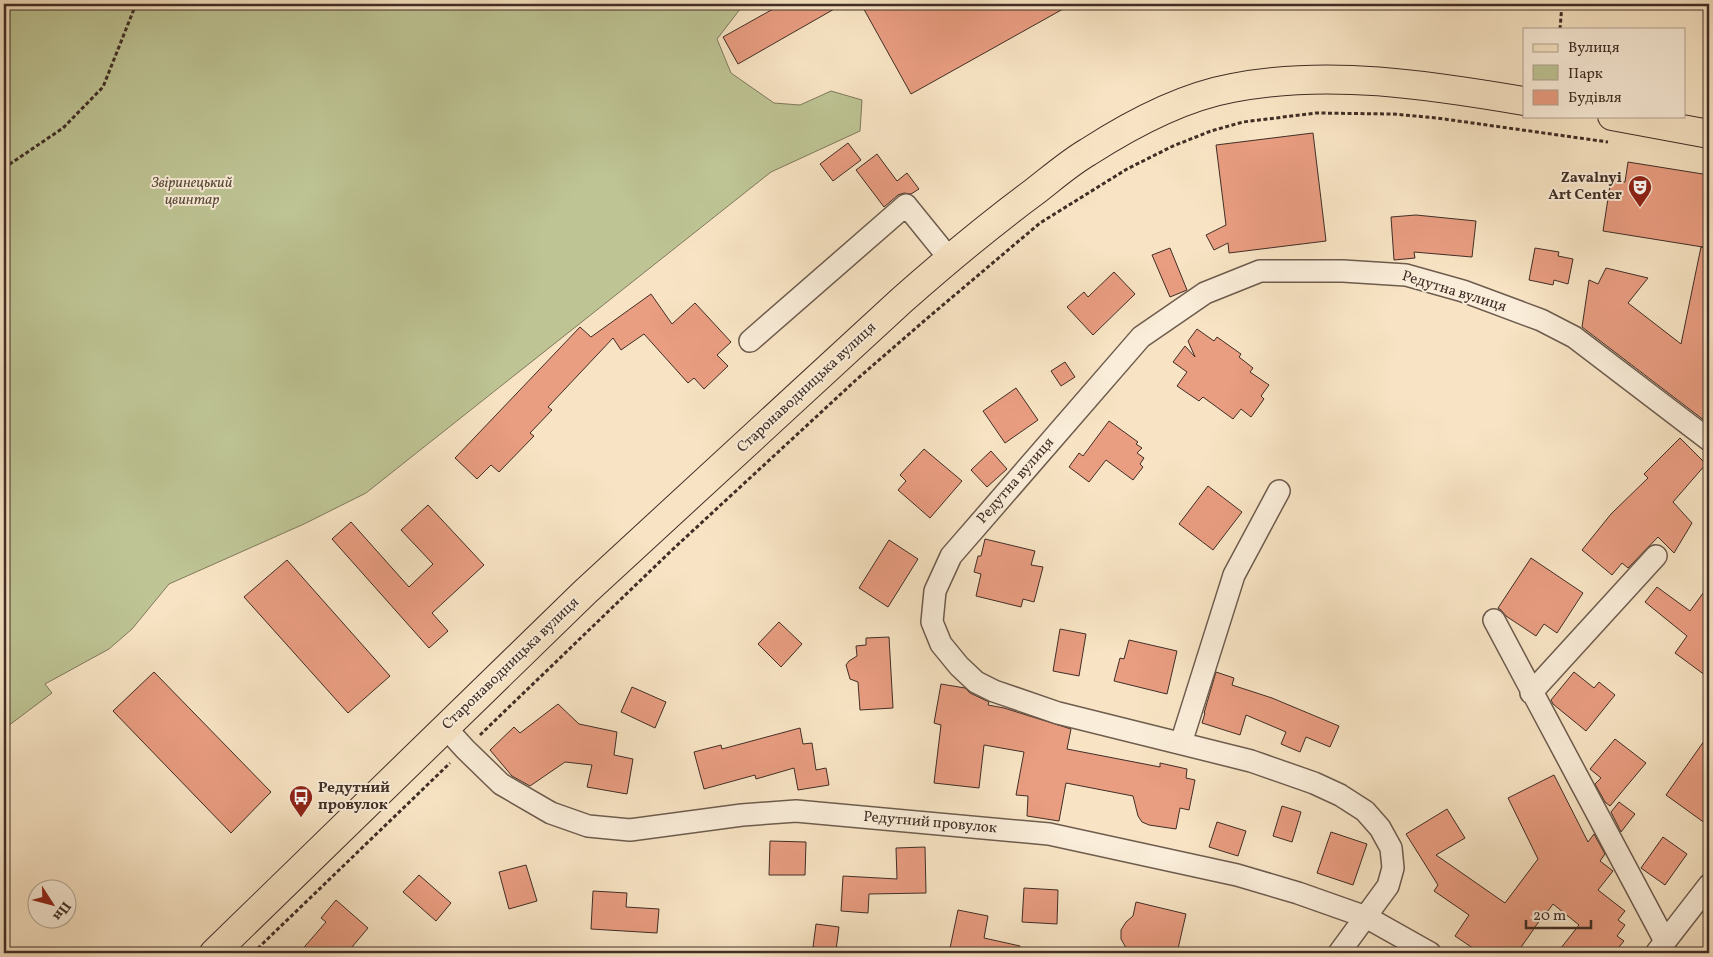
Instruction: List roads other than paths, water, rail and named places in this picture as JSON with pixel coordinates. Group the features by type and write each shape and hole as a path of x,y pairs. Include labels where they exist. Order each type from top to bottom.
{"main road":[{"name":"Старонаводницька вулиця","path":"214,953 592,586 949,258 1087,152 1162,110 1221,90 1262,83 1373,81 1430,87 1523,101"},
{"path":"1623,118 1709,134"}],"street":[{"path":"750,341 906,205 949,258"},
{"name":"Редутна вулиця","path":"1339,953 1388,886 1393,868 1391,848 1380,828 1365,811 1340,795 1314,783 1251,761 1181,742 1058,713 994,691 976,682 958,666 941,644 932,622 935,591 951,556 1141,337 1205,293 1260,271 1343,271 1406,275 1462,291 1541,320 1574,337 1709,440"},
{"path":"1181,742 1234,575 1279,491"},
{"path":"1531,693 1656,556"},
{"path":"1494,620 1661,947 1709,885"},
{"name":"Редутний провулок","path":"445,727 501,784 551,813 588,826 630,830 742,815 796,811 1050,834 1237,875 1298,893 1366,916 1430,953"}],"place":[{"name":"Zavalnyi Art Center","path":"1640,208"},
{"name":"Редутний провулок","path":"301,818"}],"park label":[{"name":"Звіринецький цвинтар","path":"192,192"}]}
